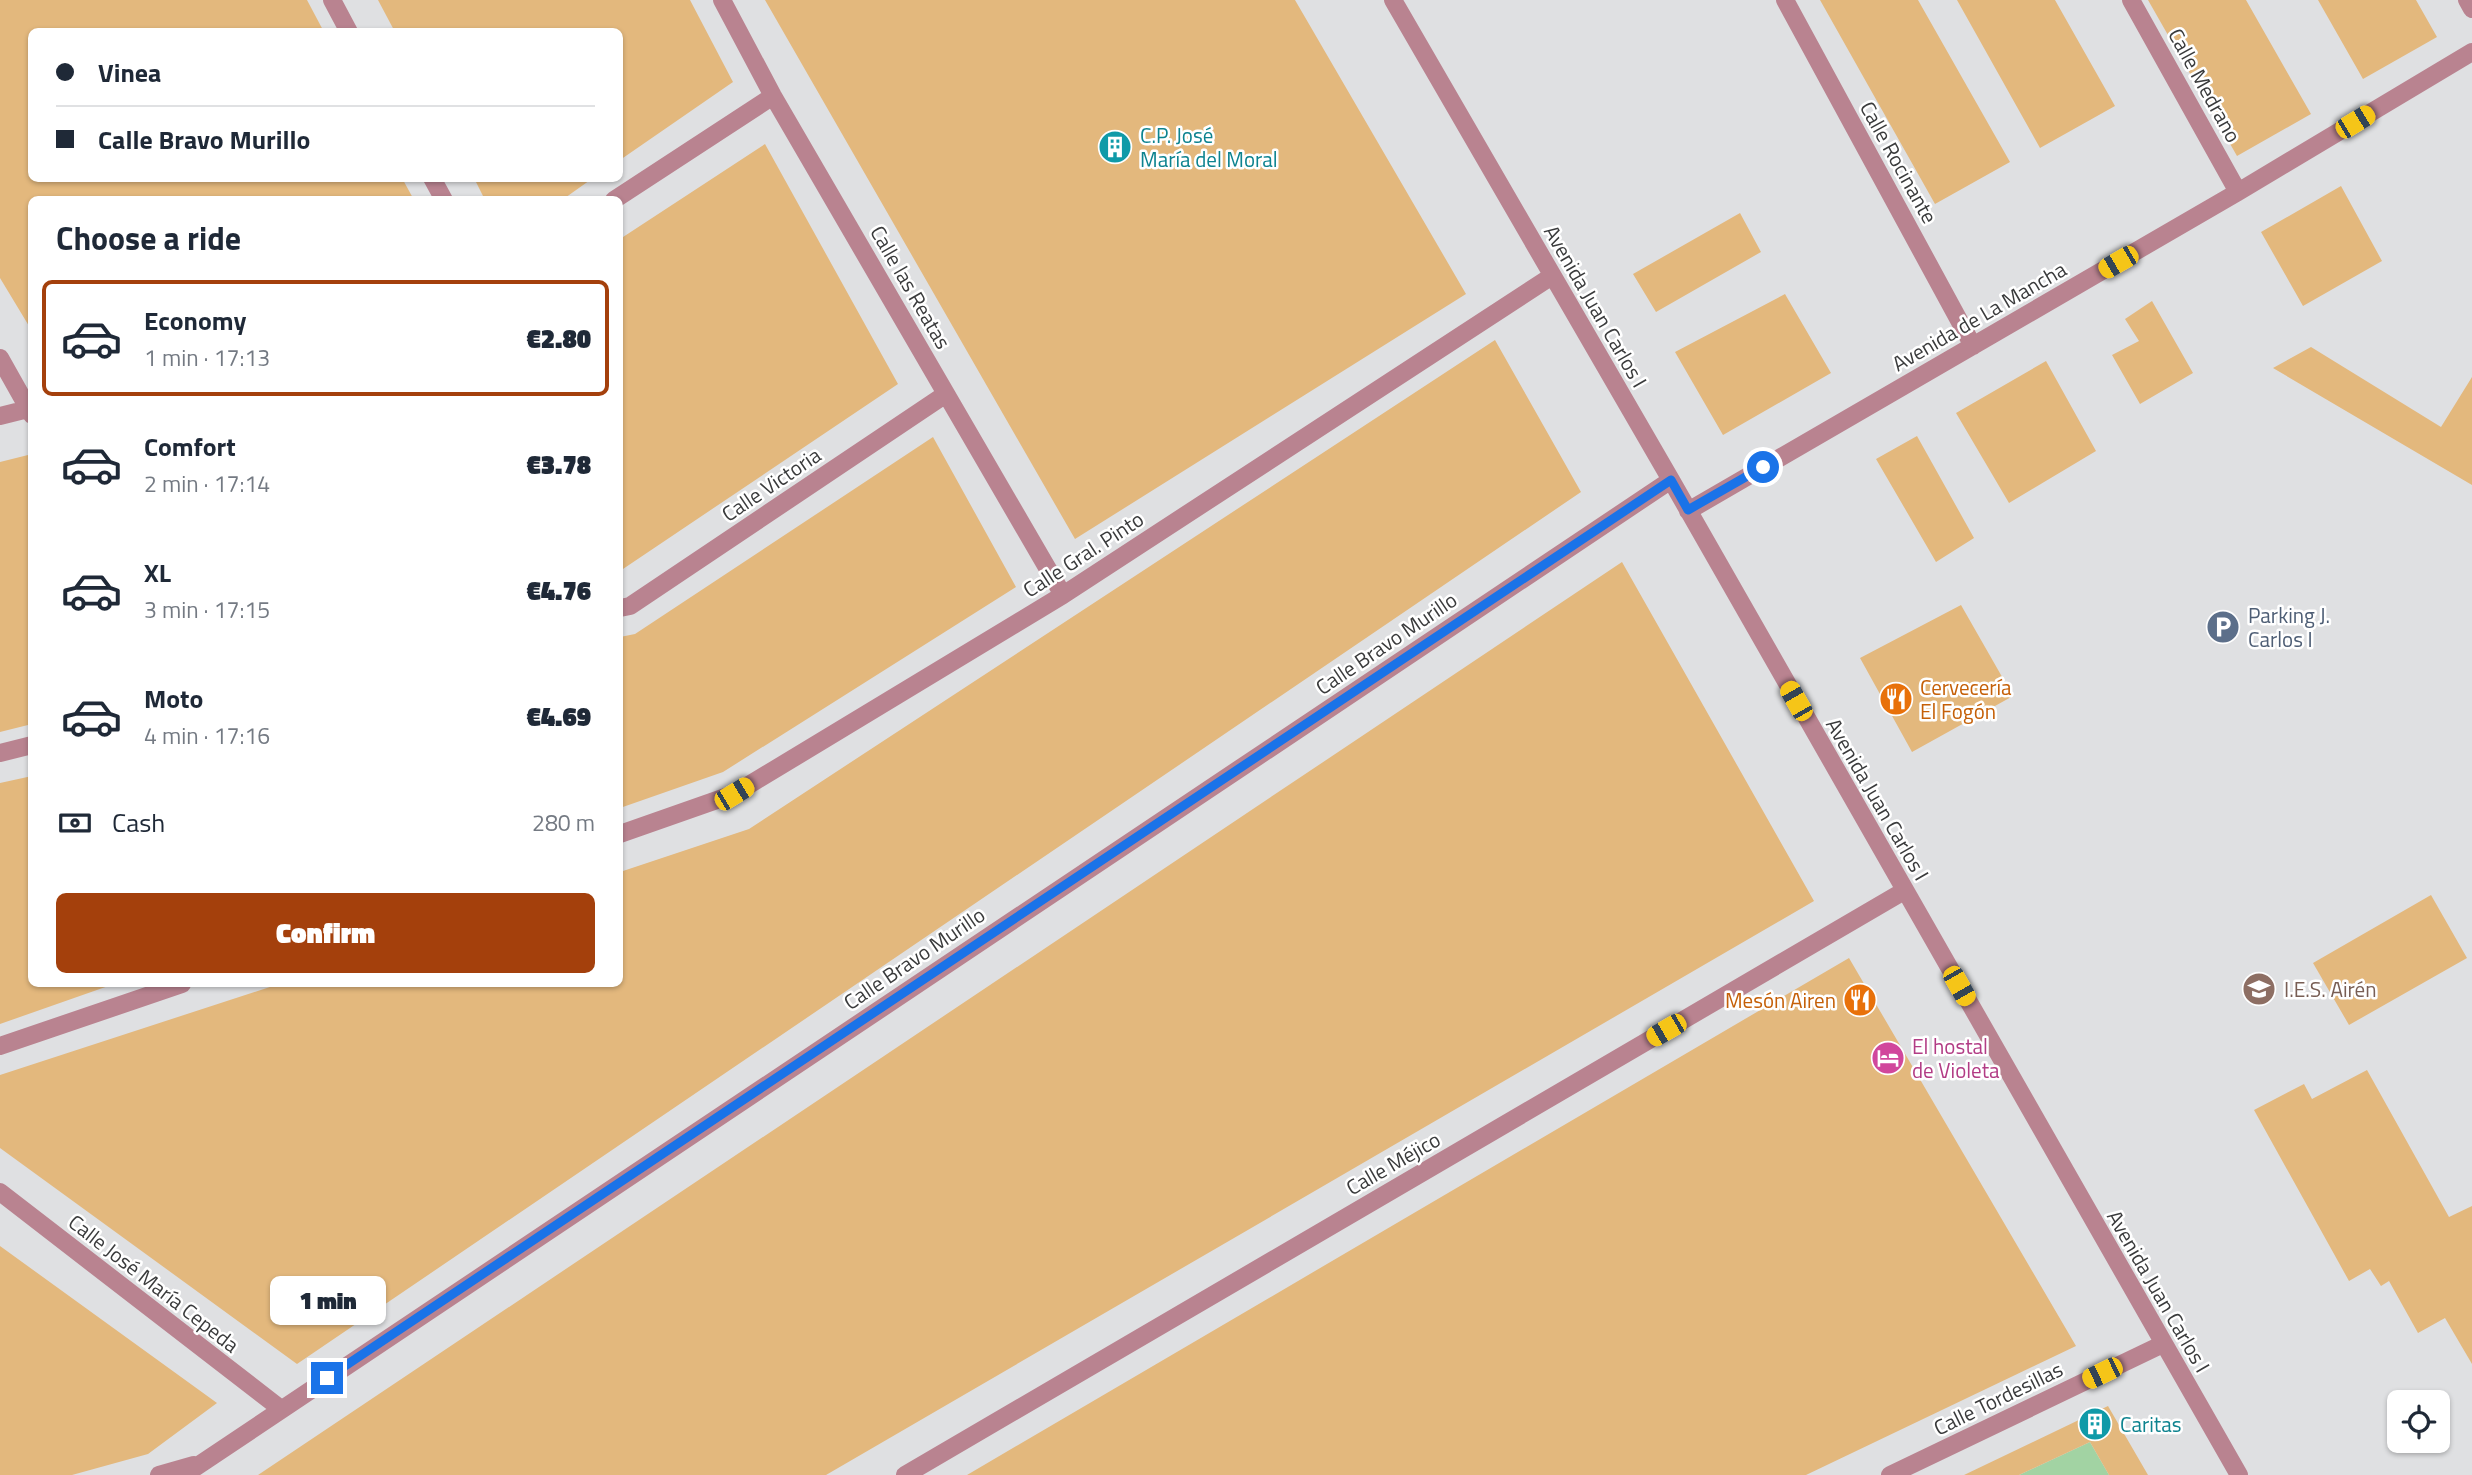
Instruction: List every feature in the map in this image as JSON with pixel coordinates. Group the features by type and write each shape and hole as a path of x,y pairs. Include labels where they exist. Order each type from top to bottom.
{"street":[{"path":"332,0 347,28"},
{"name":"Calle las Reatas","path":"722,0 774,96 1063,595"},
{"name":"Avenida Juan Carlos I","path":"1393,0 1671,480 2239,1475"},
{"name":"Calle Rocinante","path":"1785,0 1973,346"},
{"name":"Calle Medrano","path":"2131,0 2238,192"},
{"path":"2467,0 2472,9"},
{"name":"Avenida de La Mancha","path":"1688,510 2238,192 2472,52"},
{"path":"620,196 774,96"},
{"name":"Calle Gral. Pinto","path":"623,833 734,794 1063,595 1552,276"},
{"path":"0,358 28,407"},
{"name":"Calle Victoria","path":"623,607 629,606 946,394"},
{"path":"0,416 28,411"},
{"name":"Calle Bravo Murillo","path":"184,1475 1671,480"},
{"path":"0,753 28,746"},
{"name":"Calle Méjico","path":"905,1475 1904,891"},
{"path":"0,1046 173,987"},
{"name":"Calle José María Cepeda","path":"0,1192 281,1409"},
{"name":"Calle Tordesillas","path":"1890,1475 2163,1343"},
{"path":"159,1475 201,1463"}],"green space":[{"path":"2090,1442 2109,1475 2019,1475"}],"building":[{"path":"0,0 307,0 322,28 28,28 28,182 404,182 412,196 28,196 28,324 0,278"},
{"path":"378,0 690,0 733,82 623,158 623,28 393,28"},
{"name":"C.P. José María del Moral","path":"765,0 1295,0 1466,294 1075,539"},
{"path":"1820,0 1918,0 2010,162 1935,204"},
{"path":"1957,0 2055,0 2115,106 2040,148"},
{"path":"2148,0 2246,0 2311,114 2237,156"},
{"path":"2318,0 2416,0 2437,37 2363,79"},
{"path":"765,144 898,384 623,569 623,237"},
{"path":"476,182 587,182 568,196 483,196"},
{"path":"2341,186 2382,261 2303,306 2261,232"},
{"path":"1740,213 1761,252 1656,312 1633,274"},
{"path":"1785,294 1831,373 1723,435 1675,352"},
{"path":"2152,301 2193,373 2140,404 2112,355 2139,341 2125,319"},
{"path":"1495,340 1581,492 297,1364 0,1148 0,1075 270,987 623,987 623,871 749,829"},
{"path":"2311,347 2441,427 2472,377 2472,485 2273,368"},
{"path":"2046,361 2096,451 2009,503 1956,413"},
{"path":"1917,436 1974,538 1936,562 1876,459"},
{"path":"933,437 1016,587 723,772 623,807 623,636 635,634"},
{"path":"28,455 28,725 0,732 0,462"},
{"path":"1622,562 1814,901 826,1475 258,1475"},
{"path":"1961,605 2013,696 1912,752 1860,658"},
{"path":"28,777 28,987 105,987 0,1024 0,783"},
{"path":"2431,895 2467,958 2349,1025 2313,963"},
{"path":"1849,958 2076,1346 1806,1475 967,1475"},
{"path":"2367,1070 2449,1217 2472,1206 2472,1364 2445,1318 2418,1333 2389,1281 2381,1286 2370,1269 2349,1281 2254,1110 2304,1084 2312,1099"},
{"path":"0,1246 217,1403 148,1454 72,1475 0,1475"},
{"name":"Caritas","path":"2108,1406 2148,1475 2109,1475 2090,1442 2019,1475 1964,1475"}],"place":[{"name":"C.P. José María del Moral","path":"1115,147"},
{"name":"Parking J. Carlos I","path":"2223,627"},
{"name":"Cervecería El Fogón","path":"1896,699"},
{"name":"I.E.S. Airén","path":"2259,989"},
{"name":"Mesón Airen","path":"1860,1000"},
{"name":"El hostal de Violeta","path":"1888,1058"},
{"name":"Caritas","path":"2095,1424"}],"route":[{"path":"327,1378 1671,480 1688,510 1763,467"}]}
